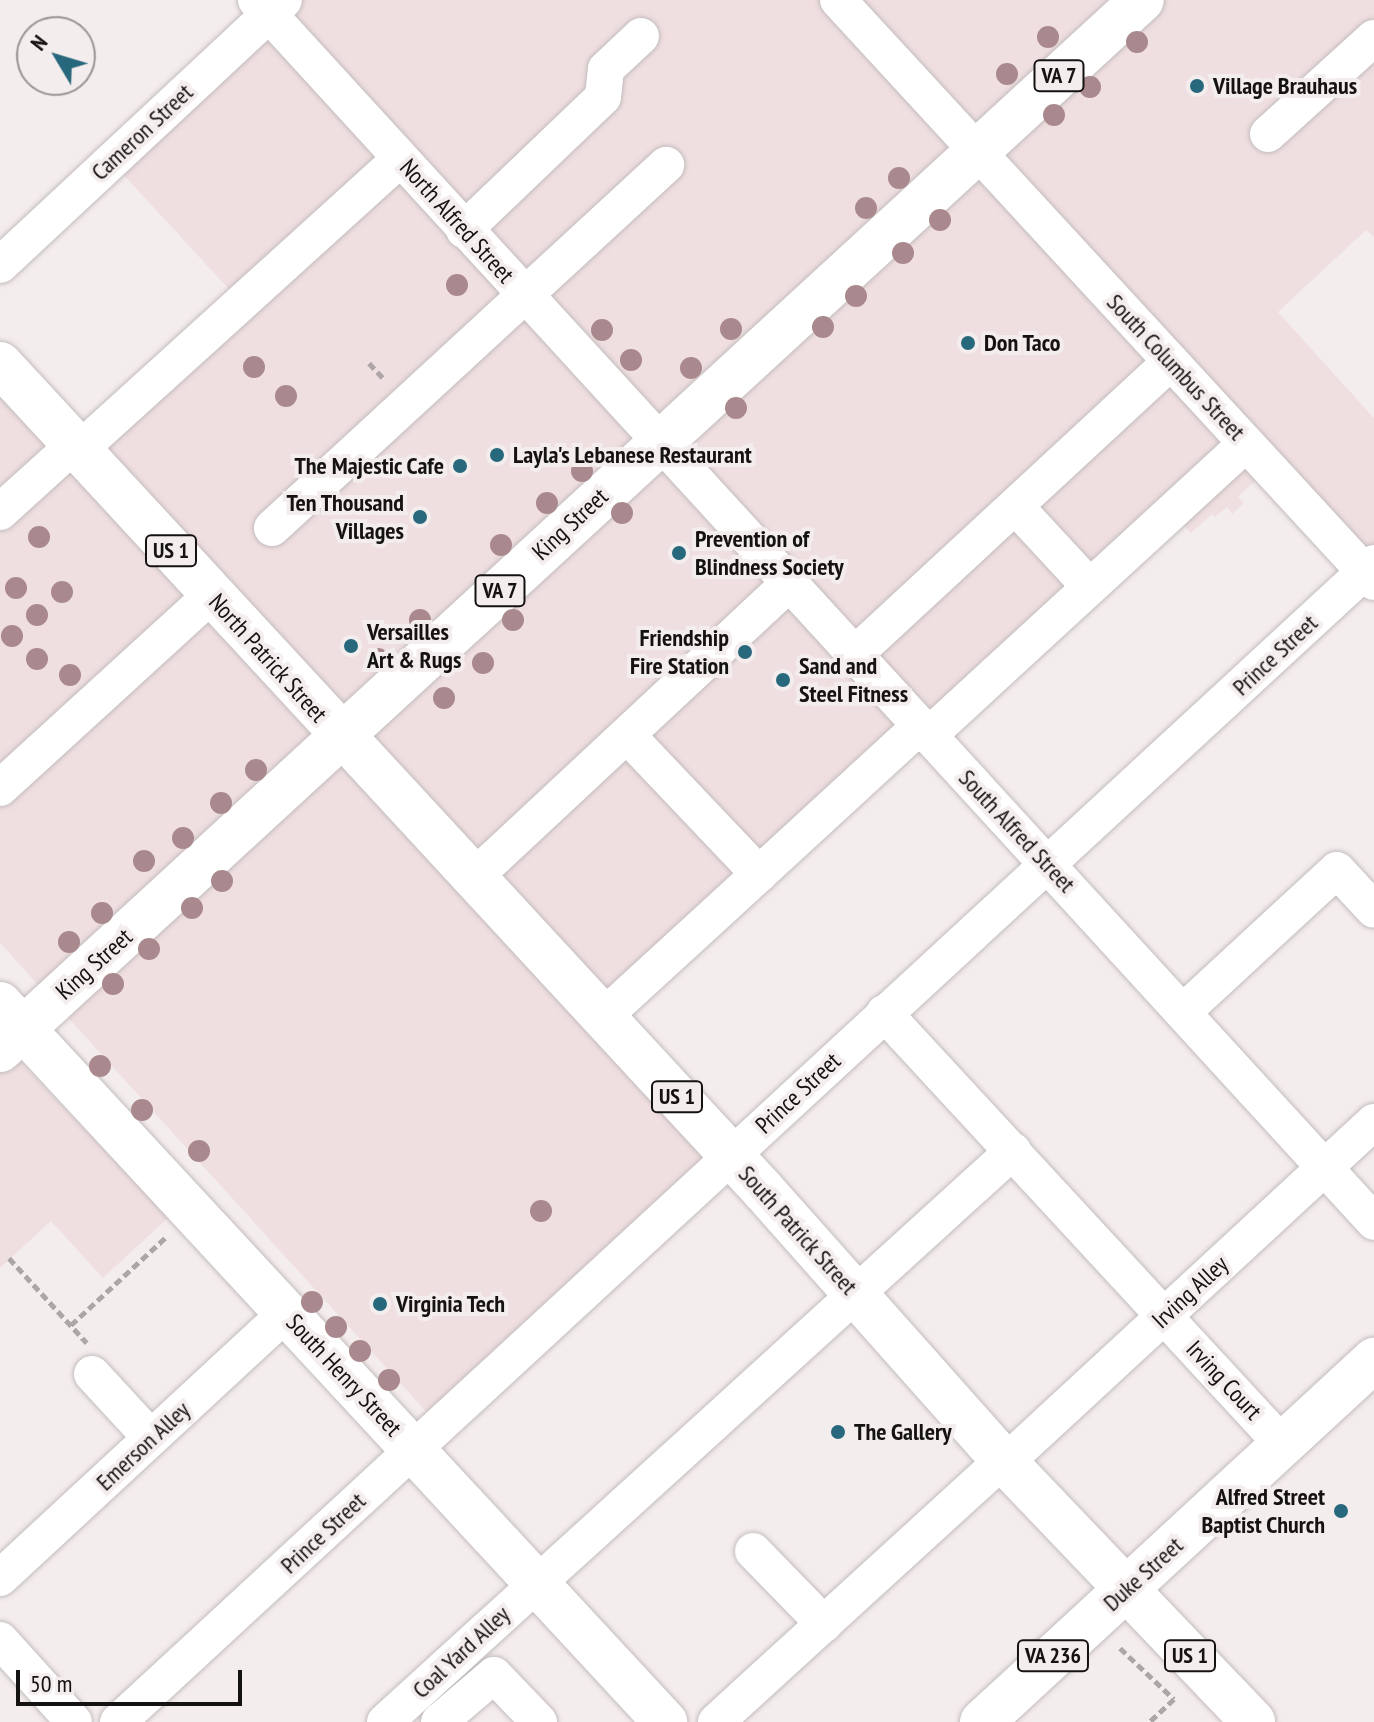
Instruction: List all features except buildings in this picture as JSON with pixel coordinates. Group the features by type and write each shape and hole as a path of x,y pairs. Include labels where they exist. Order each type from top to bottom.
{"main road":[{"name":"King Street","path":"8,1028 341,738 1142,0"},
{"name":"North Patrick Street","path":"0,364 341,738"},
{"name":"South Patrick Street","path":"341,738 730,1155 1004,1461 1253,1722"},
{"name":"South Henry Street","path":"8,1028 286,1313 665,1722"},
{"name":"Duke Street","path":"982,1722 1374,1360"}],"street":[{"name":"South Columbus Street","path":"838,0 1246,444 1371,572"},
{"name":"North Alfred Street","path":"270,5 400,159 658,443"},
{"name":"Cameron Street","path":"0,265 270,5"},
{"path":"464,230 603,97 606,69 641,36"},
{"path":"1268,134 1374,38"},
{"path":"0,512 77,448 400,159"},
{"path":"272,528 666,165"},
{"path":"854,655 1171,361"},
{"name":"South Alfred Street","path":"658,443 1374,1222"},
{"path":"603,1017 759,874 1090,587 1246,444"},
{"path":"1015,506 1090,587"},
{"name":"Prince Street","path":"118,1722 884,1013 1371,572"},
{"path":"472,879 788,584"},
{"path":"0,788 211,595"},
{"path":"627,735 759,874"},
{"path":"1183,1012 1337,870 1374,910"},
{"name":"Irving Court","path":"884,1013 1283,1445"},
{"name":"Irving Alley","path":"716,1722 1374,1122"},
{"name":"Coal Yard Alley","path":"385,1722 1013,1151"},
{"name":"Emerson Alley","path":"0,1578 286,1313"},
{"path":"94,1363 151,1438"},
{"path":"753,1551 824,1624"},
{"path":"0,1640 74,1722"},
{"path":"439,1722 494,1675 539,1722"}],"path":[{"path":"71,1325 166,1237"},
{"path":"9,1258 71,1325 94,1363"},
{"path":"1120,1648 1174,1699 1149,1722"}],"shaded area":[{"path":"255,0 1374,0 1374,237 1366,230 1278,312 1374,418 1374,564 1268,469 1238,497 1244,503 1232,514 1227,507 1215,517 1212,514 1191,533 1171,511 599,1015 731,1158 440,1427 0,943 0,365 76,447 237,298 109,159 267,13"},
{"path":"0,1041 169,1217 103,1278 51,1221 0,1268"}],"place":[{"name":"Village Brauhaus","path":"1197,86"},
{"name":"Don Taco","path":"968,343"},
{"name":"Layla's Lebanese Restaurant","path":"497,455"},
{"name":"The Majestic Cafe","path":"460,466"},
{"name":"Ten Thousand Villages","path":"420,517"},
{"name":"Prevention of Blindness Society","path":"679,553"},
{"name":"Versailles Art & Rugs","path":"351,646"},
{"name":"Friendship Fire Station","path":"745,652"},
{"name":"Sand and Steel Fitness","path":"783,680"},
{"name":"Virginia Tech","path":"380,1304"},
{"name":"The Gallery","path":"838,1432"},
{"name":"Alfred Street Baptist Church","path":"1341,1511"}]}
